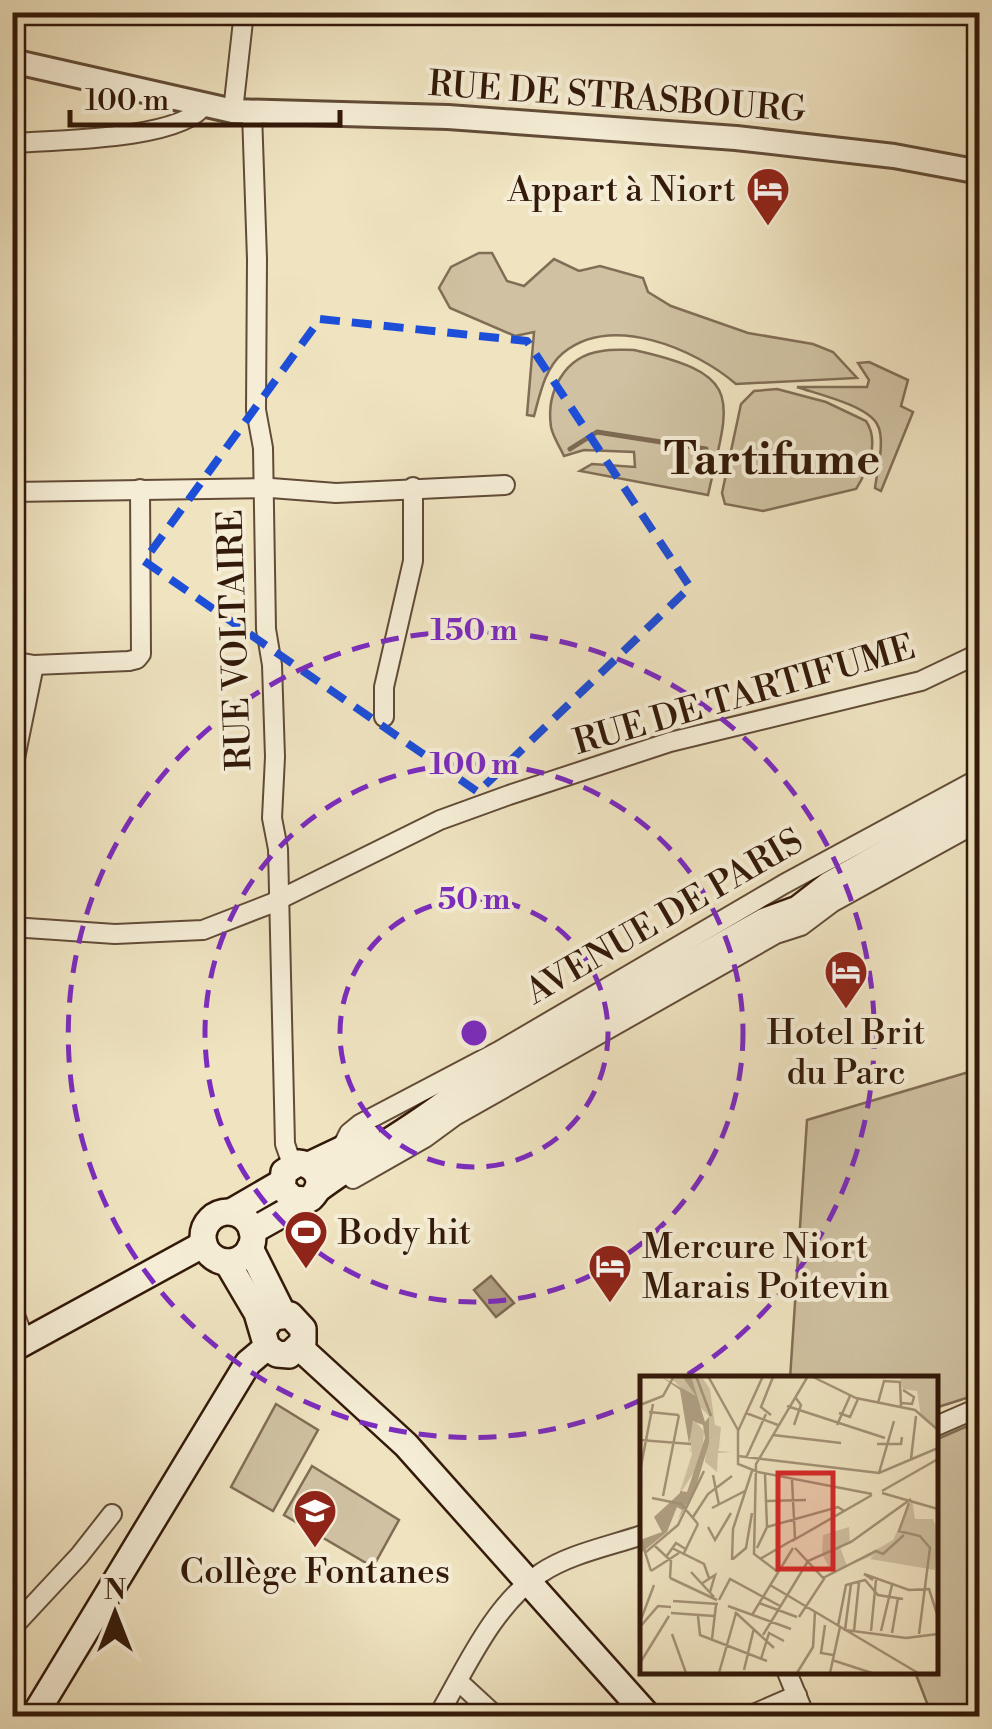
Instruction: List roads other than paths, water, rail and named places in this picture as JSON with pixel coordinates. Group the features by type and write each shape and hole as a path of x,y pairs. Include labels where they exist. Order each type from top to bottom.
{"main road":[{"name":"AVENUE DE PARIS","path":"230,1212 362,1156 462,1103 486,1079 580,1035 765,921 798,909 980,800"},
{"name":"AVENUE DE PARIS","path":"251,1240 303,1182 340,1151 410,1112 462,1103"},
{"path":"271,1330 227,1262 212,1256 204,1244 202,1236 208,1221 215,1216 230,1212 242,1216 271,1330 283,1355 300,1347"},
{"path":"227,1262 240,1258 251,1240"},
{"path":"19,1346 204,1244"},
{"path":"34,1716 271,1330 296,1318 303,1328 300,1347"},
{"path":"300,1347 406,1445 648,1716"}],"street":[{"name":"RUE VOLTAIRE","path":"244,12 242,112 257,259 256,410 263,448 266,629 272,666 272,818 278,849 285,1144 303,1182"},
{"name":"RUE DE STRASBOURG","path":"12,60 242,112 448,117 736,138 894,156 980,172"},
{"path":"12,143 176,126 198,113 204,104"},
{"path":"12,492 262,488 336,493 505,485"},
{"path":"384,718 384,687 413,561 413,487"},
{"path":"12,661 34,666 129,661 141,654 140,489"},
{"name":"RUE DE TARTIFUME","path":"12,927 115,934 184,933 235,919 440,820 508,795 670,742 921,681 980,653"},
{"path":"12,773 34,666"},
{"name":"AVENUE DE PARIS","path":"340,1151 349,1134 374,1116 499,1051 784,884 980,778"},
{"name":"AVENUE DE PARIS","path":"462,1103 580,1035 776,934 801,926 844,883 980,822"},
{"path":"12,1307 19,1346"},
{"path":"937,1427 980,1407"},
{"path":"12,1628 112,1514"},
{"path":"438,1716 504,1608 528,1583 552,1567 640,1536"},
{"path":"788,1674 805,1716"},
{"path":"458,1682 496,1716"},
{"path":"749,1716 797,1696"}],"waterway":[{"path":"570,449 597,432 706,449"}],"place":[{"name":"Appart à Niort","path":"768,227"},
{"name":"Hotel Brit du Parc","path":"846,1010"},
{"name":"Body hit","path":"306,1270"},
{"name":"Mercure Niort Marais Poitevin","path":"610,1304"},
{"name":"Collège Fontanes","path":"315,1549"}],"district":[{"name":"Tartifume","path":"772,458"}]}
